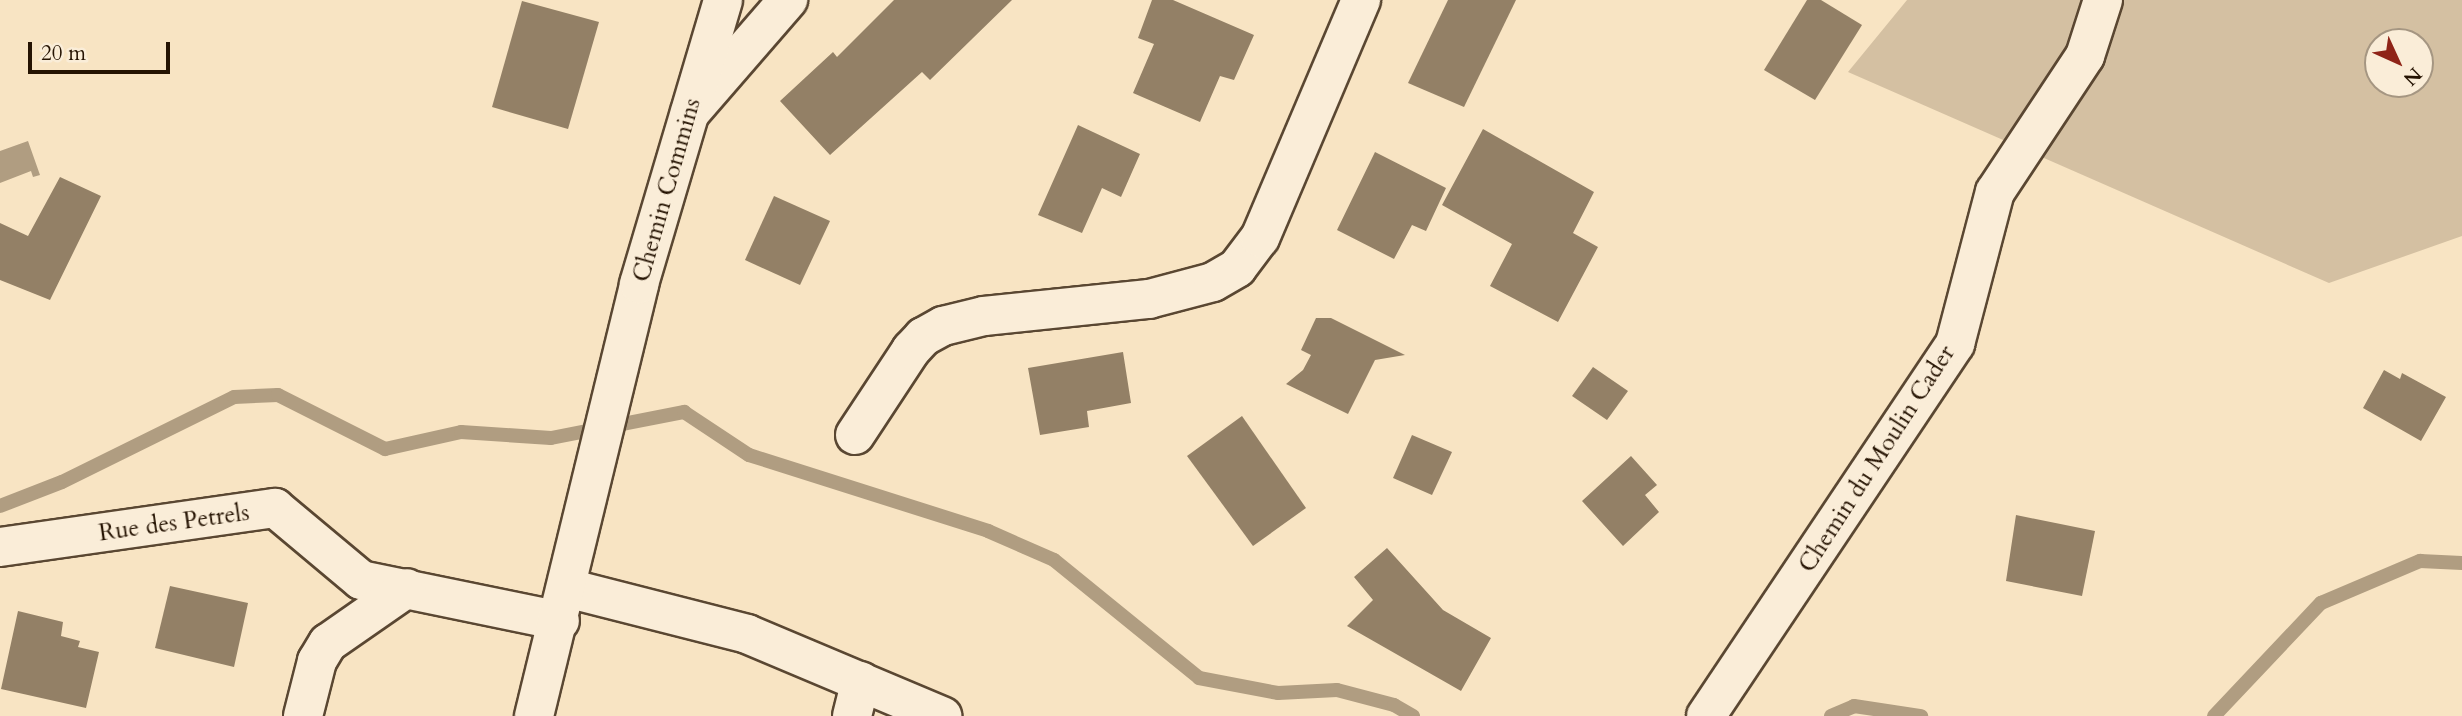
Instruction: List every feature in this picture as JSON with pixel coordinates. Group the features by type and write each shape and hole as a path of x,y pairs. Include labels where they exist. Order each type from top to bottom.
{"street":[{"name":"Chemin Commins","path":"534,716 639,284 723,0"},
{"path":"690,113 788,0"},
{"path":"855,435 911,350 923,337 943,326 984,316 1149,299 1184,292 1213,282 1237,268 1260,238 1361,0"},
{"name":"Chemin du Moulin Cader","path":"1706,716 1955,344 1995,192 2085,56 2103,0"},
{"name":"Rue des Petrels","path":"0,547 275,508 361,580 407,588 563,605 747,634 856,699 942,716"},
{"path":"303,716 317,661 328,643 407,588"}],"shaded area":[{"path":"1907,0 2462,0 2462,236 2329,283 1848,72"},
{"path":"28,141 40,175 33,177 31,171 0,183 0,151"}],"building":[{"path":"894,0 1012,0 930,80 922,72 830,155 780,101 833,52 837,57"},
{"path":"1152,0 1173,0 1254,35 1234,80 1220,76 1200,122 1133,93 1154,44 1138,38"},
{"path":"1448,0 1516,0 1464,107 1408,83"},
{"path":"1807,0 1821,0 1862,25 1815,100 1764,70"},
{"path":"522,1 599,22 568,129 492,107"},
{"path":"1078,125 1140,154 1121,197 1102,188 1082,233 1038,215"},
{"path":"1483,129 1594,192 1573,233 1598,247 1558,322 1490,286 1512,244 1442,205"},
{"path":"1375,152 1446,188 1426,231 1412,225 1394,259 1337,230"},
{"path":"60,177 101,196 50,300 0,280 0,223 28,236"},
{"path":"774,196 830,221 800,285 745,260"},
{"path":"1316,318 1331,318 1405,355 1375,360 1348,414 1286,384 1303,370 1311,355 1301,350"},
{"path":"1123,352 1131,403 1087,411 1089,427 1040,435 1028,368"},
{"path":"1593,367 1628,391 1607,420 1572,396"},
{"path":"2384,370 2400,379 2402,373 2446,397 2421,441 2363,408"},
{"path":"1242,416 1306,508 1253,546 1187,456"},
{"path":"1412,435 1452,452 1432,495 1393,478"},
{"path":"1631,456 1657,485 1645,495 1659,512 1623,546 1582,501"},
{"path":"2016,515 2095,531 2082,596 2006,581"},
{"path":"1387,548 1443,610 1491,638 1461,691 1347,626 1373,600 1354,577"},
{"path":"170,586 248,603 234,667 155,648"},
{"path":"18,611 63,622 61,636 80,641 78,647 99,652 86,708 1,689"}],"waterway":[{"path":"0,506 62,482 234,397 278,395 385,449 461,432 551,438 684,412 749,455 988,531 1054,560 1199,678 1278,693 1337,690 1394,705 1413,716"},
{"path":"2214,716 2321,603 2420,561 2462,563"},
{"path":"1831,716 1854,706 1921,716"}]}
